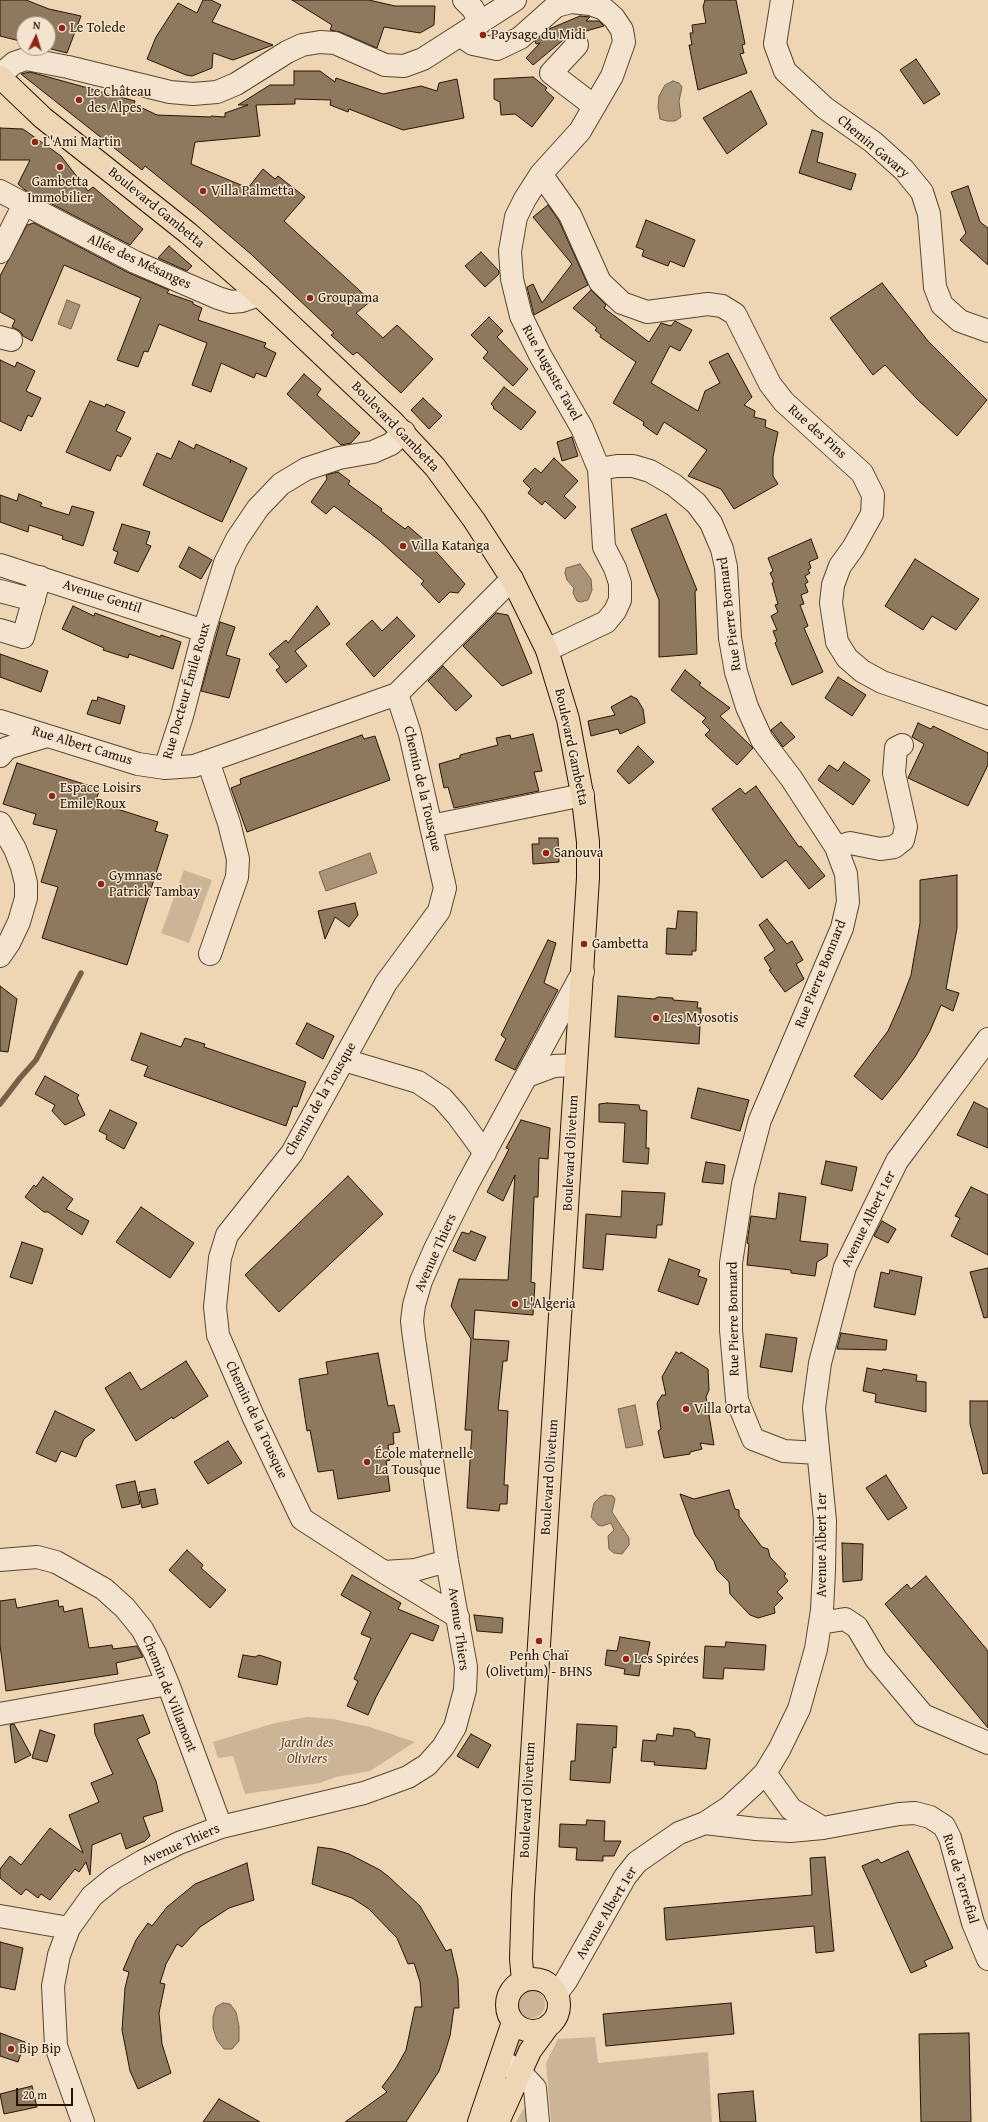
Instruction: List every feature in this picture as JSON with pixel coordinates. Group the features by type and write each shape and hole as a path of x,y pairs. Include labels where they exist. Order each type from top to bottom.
{"main road":[{"name":"Boulevard Gambetta","path":"1,78 43,118 182,228 259,295 404,432 435,467 458,497 512,579 546,650 568,719 583,794 588,842 588,878 583,972"},
{"name":"Boulevard Olivetum","path":"523,1981 520,1959 522,1895 583,972"},
{"path":"498,2122 534,2044 554,2020 558,2008 556,1994 551,1987 538,1980 523,1981 516,1986 507,1999 507,2007 513,2022 526,2030 542,2029 549,2025"},
{"path":"479,2122 513,2022"}],"street":[{"path":"464,0 473,9 480,23"},
{"path":"1,78 6,70 14,63 26,59 68,67 170,92 193,94 217,92 236,84 302,44 320,42 335,43 385,65 404,66 423,59 515,0"},
{"name":"Chemin Gavary","path":"782,0 775,44 785,71 825,108 873,142 904,170 922,192 929,214 935,287 942,305 960,321 988,332"},
{"name":"Rue Auguste Tavel","path":"461,36 472,44 497,49 520,38 556,6 571,2 590,4 604,8 614,18 622,30 624,42 621,55 612,76 580,130 541,174 516,217 510,251 512,279 521,316 540,356 582,428 599,469 604,547 615,568 620,583 620,600 615,611 606,622 546,650"},
{"path":"577,45 551,73 594,106"},
{"name":"Rue des Pins","path":"541,174 570,215 600,282 622,303 647,312 708,304 722,306 735,314 770,384 784,402 862,473 872,495 872,514 854,548 840,566 833,585 832,603 837,642 847,658 862,671 882,682 988,718"},
{"name":"Allée des Mésanges","path":"0,191 135,262 218,298 231,302 242,301 259,295"},
{"path":"0,252 24,204"},
{"name":"Rue Docteur Émile Roux","path":"404,432 391,444 373,452 340,458 306,468 281,484 258,508 237,539 225,563 204,631 182,716 165,768 194,766 397,694 512,579"},
{"name":"Rue Pierre Bonnard","path":"599,469 617,466 633,466 650,471 674,485 696,503 711,523 722,549 726,567 730,638 736,672 747,707 762,740 804,797 836,847 846,874 848,902 842,928 760,1120 743,1184 731,1263 731,1330 737,1400 753,1439 784,1451 818,1453"},
{"name":"Avenue Gentil","path":"0,565 204,631"},
{"path":"0,630 24,637 40,577"},
{"path":"0,591 34,600"},
{"name":"Chemin de la Tousque","path":"397,694 410,734 445,888 439,911 386,983 292,1153 227,1235 220,1258 215,1307 218,1335 250,1410 302,1518 384,1572 458,1617"},
{"path":"0,723 6,732 4,752 49,735"},
{"name":"Rue Albert Camus","path":"0,723 49,735 138,764 165,768"},
{"path":"836,847 850,843 880,849 894,847 902,840 906,827 894,773 896,748 902,745"},
{"path":"208,761 229,823 238,859 237,877 210,954"},
{"path":"431,826 583,794"},
{"path":"0,823 15,850 22,867 26,883 26,898 19,922 9,943 0,956"},
{"name":"Avenue Thiers","path":"83,2122 56,2046 53,1986 59,1955 68,1928 92,1896 114,1878 179,1843 221,1827 364,1793 408,1777 427,1765 443,1747 455,1727 461,1709 466,1667 447,1560 414,1338 414,1304 421,1281 435,1249 467,1185 583,972"},
{"name":"Avenue Albert 1er","path":"556,1994 566,1981 625,1877 637,1862 679,1833 705,1823 728,1808 765,1773 779,1750 799,1709 816,1649 820,1624 825,1521 814,1408 820,1363 845,1267 897,1161 988,1039"},
{"path":"344,1060 418,1082 442,1098 457,1115 485,1153"},
{"path":"527,1076 554,1066 576,1065"},
{"name":"Chemin de Villamont","path":"0,1560 37,1557 56,1562 104,1589 125,1608 142,1629 155,1653 221,1827"},
{"path":"384,1572 415,1570 447,1560"},
{"path":"820,1624 845,1619 857,1627 876,1659 923,1715 988,1743"},
{"path":"0,1714 168,1684"},
{"path":"765,1773 791,1810 823,1828"},
{"name":"Rue de Terrefial","path":"705,1823 790,1831 823,1828 899,1814 915,1813 930,1817 944,1826 956,1859 973,1923 988,1959"},
{"path":"0,1916 68,1928"},
{"path":"501,2060 520,2072 535,2088 538,2122"}],"green space":[{"path":"184,870 212,880 189,943 161,933"},
{"name":"Jardin des Oliviers","path":"307,1717 333,1719 370,1727 415,1742 370,1771 336,1777 320,1783 245,1794 233,1756 218,1758 213,1742 275,1723"},
{"path":"531,1990 541,1994 545,2004 541,2014 531,2018 521,2014 517,2004 521,1994"},
{"path":"513,2035 527,2039 517,2061 509,2052"},
{"path":"595,2037 598,2063 708,2052 712,2122 551,2122 546,2063 558,2039"},
{"path":"526,2105 527,2122 516,2122"}],"shaded area":[{"path":"673,81 679,83 682,87 679,101 681,117 675,121 667,121 660,119 658,107 659,96 665,85"},
{"path":"67,300 80,305 71,329 58,324"},
{"path":"580,564 591,579 592,590 588,600 581,602 577,601 573,593 574,588 567,580 565,573 566,568"},
{"path":"370,853 377,873 326,891 319,872"},
{"path":"635,1405 643,1445 626,1448 618,1409"},
{"path":"605,1495 613,1496 615,1499 612,1512 629,1538 629,1545 622,1554 614,1553 609,1549 608,1536 614,1530 611,1523 602,1526 598,1525 591,1517 594,1503 600,1497"},
{"path":"223,2003 230,2004 236,2012 239,2026 239,2041 232,2049 224,2049 217,2040 213,2028 213,2017 216,2007"}],"building":[{"name":"Le Tolede","path":"0,0 26,0 49,9 81,16 67,53 56,50 56,16 16,16 16,40 0,36"},
{"path":"203,0 211,0 221,5 212,22 273,45 233,60 213,53 212,68 192,76 147,59 156,37 178,3 197,13"},
{"path":"292,0 369,0 395,6 435,6 434,25 420,33 384,27 377,48 340,32 330,30 332,25"},
{"path":"705,0 736,0 745,44 742,45 744,53 740,54 747,73 698,90 689,45 692,45 690,33 693,33 692,25 706,23 703,7"},
{"path":"580,16 590,17 586,21 599,21 604,26 568,36 533,65 526,58 540,43 536,44 535,41 549,29"},
{"path":"916,59 940,94 924,104 900,70"},
{"path":"294,71 320,71 335,82 336,78 383,94 421,86 437,91 439,83 457,79 464,118 403,130 349,109 348,112 330,105 331,100 295,99 295,104 256,105 260,136 195,142 191,164 248,188 263,169 275,179 278,176 305,197 284,221 371,301 356,313 383,338 397,325 433,359 401,393 357,352 353,355 331,335 334,333 252,255 197,208 145,166 142,170 21,74 30,72 135,101 134,104 157,115 225,117 225,113 248,105 238,105 270,85 294,85"},
{"path":"533,77 547,88 545,90 554,98 532,127 515,114 501,115 500,102 494,99 494,79"},
{"path":"751,91 767,124 727,154 703,118"},
{"path":"0,128 23,129 61,156 88,191 93,187 143,229 130,245 25,190 18,184 30,160 0,160"},
{"path":"812,130 823,133 817,162 856,174 851,190 799,173"},
{"path":"968,186 980,222 988,228 988,265 960,240 966,233 951,192"},
{"path":"548,205 559,221 588,285 534,315 527,287 533,284 542,303 572,264 533,217"},
{"path":"646,220 695,240 684,267 670,261 668,266 642,256 644,250 636,247"},
{"path":"34,223 129,273 169,290 167,293 193,302 193,304 202,308 198,320 266,343 264,347 276,353 266,377 256,373 254,378 221,363 211,392 192,385 207,343 159,324 148,352 144,351 138,367 117,360 141,298 64,265 32,341 23,336 20,331 12,327 15,320 0,312 0,276 27,225"},
{"path":"169,246 192,266 187,271 158,258"},
{"path":"481,252 499,271 499,274 485,287 465,266"},
{"path":"882,283 928,341 987,400 957,436 918,400 885,365 873,375 830,318"},
{"path":"591,290 606,305 604,308 649,342 661,323 671,326 675,321 692,330 680,351 670,346 651,383 698,411 705,391 720,383 709,362 728,353 752,397 744,405 755,411 754,417 766,420 765,427 778,432 773,457 773,476 778,484 734,509 721,489 688,476 707,450 664,422 657,435 643,425 644,422 613,403 636,362 600,337 601,335 595,330 597,328 573,308"},
{"path":"489,317 503,331 497,337 528,369 513,386 483,358 488,352 471,335"},
{"path":"0,360 15,367 17,362 35,371 26,391 41,398 32,417 28,415 21,431 0,421"},
{"path":"304,374 321,389 317,395 360,433 351,443 341,445 287,394"},
{"path":"504,387 536,412 521,430 493,408 494,407 491,404"},
{"path":"423,398 442,416 429,429 411,410"},
{"path":"90,401 105,407 106,404 125,412 116,431 131,438 121,457 117,455 110,471 66,452"},
{"path":"572,437 578,456 562,461 557,442"},
{"path":"179,441 194,449 196,444 247,468 222,522 143,485 157,453 171,459"},
{"path":"554,458 578,481 564,496 576,507 565,519 545,501 542,505 528,493 531,489 523,481 535,468 541,473"},
{"path":"338,472 350,481 348,484 382,509 381,511 405,529 408,526 431,546 465,584 458,593 450,592 439,603 421,584 424,581 379,540 334,506 326,514 311,502 327,479 326,475"},
{"path":"19,494 42,503 40,506 69,515 72,506 94,512 83,546 62,539 63,536 29,525 28,532 0,522 0,495 17,501"},
{"path":"666,514 697,590 695,591 697,654 659,657 659,600 631,529"},
{"path":"122,524 150,532 146,544 151,546 138,572 114,563 118,552 113,550"},
{"path":"811,539 818,558 809,562 811,568 808,570 810,573 805,576 808,582 805,584 808,592 801,595 804,604 800,605 808,626 804,628 823,672 792,685 775,643 777,641 773,631 777,630 771,616 778,612 775,605 778,604 772,583 774,582 770,573 773,571 768,558"},
{"path":"189,547 212,560 201,579 179,567"},
{"path":"915,559 979,599 956,630 932,616 923,630 885,606"},
{"path":"73,606 94,616 95,613 160,637 161,635 181,642 173,669 129,654 128,658 103,650 104,648 62,629"},
{"path":"317,606 330,624 295,651 307,666 286,683 276,670 280,667 269,654 286,640 288,643"},
{"path":"496,613 508,615 532,673 502,686 463,646"},
{"path":"397,617 415,636 374,677 346,644 372,620 382,631"},
{"path":"220,622 235,627 226,655 240,659 229,698 201,691"},
{"path":"0,654 48,671 41,692 0,677"},
{"path":"443,666 472,696 456,711 428,681"},
{"path":"685,670 701,683 699,685 730,708 720,716 753,748 737,765 705,735 710,730 702,722 706,718 671,690"},
{"path":"838,677 866,695 852,716 825,698"},
{"path":"631,696 637,699 643,709 645,723 620,734 618,729 591,736 588,721 615,715 611,707"},
{"path":"98,697 125,706 120,724 87,714 92,700 97,701"},
{"path":"781,722 795,737 783,747 771,730"},
{"path":"918,723 931,729 933,726 988,753 988,765 968,806 908,778 924,744 912,737"},
{"path":"533,734 542,771 534,772 539,791 454,808 448,787 444,788 439,764 460,758 460,755 498,745 496,738 510,735 511,739"},
{"path":"362,735 364,739 375,736 390,780 247,832 231,788 241,784 240,779"},
{"path":"638,746 654,762 629,784 617,771"},
{"path":"844,762 870,780 853,805 818,780 829,765 838,771"},
{"name":"Gymnase Patrick Tambay","path":"17,763 100,789 95,802 158,822 155,831 168,835 127,965 42,938 58,887 41,882 57,830 33,824 36,814 3,804"},
{"path":"756,786 799,847 801,846 825,876 809,889 786,860 762,878 712,809 740,788 745,794"},
{"name":"Sanouva","path":"539,838 558,838 559,862 533,864 532,844 539,844"},
{"path":"957,875 957,928 946,989 959,993 953,1011 941,1005 930,1031 915,1057 882,1100 854,1076 888,1031 911,975 920,923 920,880"},
{"path":"355,903 358,915 349,927 335,917 325,939 318,911"},
{"path":"678,911 697,912 696,951 692,951 692,955 666,954 667,928 676,929"},
{"path":"767,919 787,944 792,941 803,960 796,964 804,979 785,992 769,970 771,969 764,958 775,950 759,925"},
{"path":"548,940 556,943 544,983 558,990 515,1070 495,1060 506,1039 501,1035"},
{"path":"0,986 17,999 8,1052 0,1051"},
{"name":"Les Myosotis","path":"618,996 654,999 658,997 673,998 673,1000 698,1002 697,1008 701,1008 699,1044 615,1037"},
{"path":"307,1023 334,1036 323,1059 296,1044"},
{"path":"141,1033 181,1047 185,1038 205,1044 204,1047 306,1082 297,1107 293,1106 286,1126 144,1076 148,1066 131,1060"},
{"path":"45,1076 79,1095 77,1098 85,1115 65,1125 52,1111 55,1105 35,1094"},
{"path":"698,1088 749,1100 740,1131 691,1118"},
{"path":"974,1102 988,1109 988,1148 957,1135"},
{"path":"599,1104 639,1105 640,1110 647,1111 646,1148 649,1148 648,1164 623,1162 625,1123 599,1122"},
{"path":"110,1110 137,1123 124,1149 106,1139 107,1135 99,1131"},
{"path":"521,1120 550,1128 548,1159 539,1158 538,1197 534,1197 531,1282 535,1283 533,1315 475,1310 473,1339 509,1341 507,1361 503,1361 498,1410 508,1411 504,1485 508,1485 507,1504 500,1504 499,1511 467,1508 472,1430 465,1430 471,1339 451,1306 459,1279 508,1280 515,1175 503,1201 487,1192 509,1149 506,1148"},
{"path":"826,1161 857,1167 852,1191 821,1184"},
{"path":"706,1162 725,1165 723,1184 702,1182"},
{"path":"348,1176 383,1214 279,1312 245,1275"},
{"path":"43,1177 73,1199 66,1209 89,1221 82,1235 48,1212 44,1212 25,1197 34,1185 36,1187"},
{"path":"971,1187 988,1195 988,1255 951,1236 960,1218 955,1216"},
{"path":"622,1191 665,1193 662,1225 657,1225 656,1238 606,1234 603,1270 583,1268 586,1214 621,1217"},
{"path":"779,1193 806,1197 800,1241 828,1244 827,1256 817,1262 815,1276 791,1273 791,1270 747,1265 749,1244 747,1243 751,1216 776,1219"},
{"path":"141,1207 194,1243 170,1278 116,1242"},
{"path":"882,1221 896,1229 888,1243 874,1236"},
{"path":"471,1231 486,1237 475,1261 453,1251 462,1232 469,1234"},
{"path":"22,1242 43,1249 32,1284 10,1277"},
{"path":"669,1259 700,1270 698,1276 707,1279 698,1305 658,1291"},
{"path":"988,1268 988,1317 984,1318 970,1272"},
{"path":"890,1270 922,1277 915,1315 874,1307 881,1272 889,1274"},
{"path":"841,1333 887,1340 886,1350 837,1349"},
{"path":"766,1334 797,1338 792,1372 760,1367"},
{"name":"Villa Orta","path":"676,1352 680,1354 681,1352 708,1369 709,1390 706,1397 714,1445 700,1443 702,1449 690,1452 690,1454 664,1458 658,1431 661,1429 657,1403 662,1395 666,1395 662,1377"},
{"path":"378,1353 388,1406 394,1405 400,1432 393,1433 394,1444 388,1445 390,1460 386,1461 390,1491 338,1499 333,1470 318,1472 310,1430 307,1431 299,1379 328,1374 326,1362"},
{"path":"186,1361 208,1396 173,1419 172,1417 136,1441 105,1388 130,1372 141,1390"},
{"path":"867,1368 882,1371 883,1369 917,1375 916,1381 926,1382 926,1412 875,1402 876,1394 863,1391"},
{"path":"970,1401 988,1401 988,1473 983,1474 970,1424"},
{"path":"55,1411 95,1430 84,1439 76,1457 61,1451 56,1462 36,1453"},
{"path":"228,1441 242,1463 208,1484 194,1462"},
{"path":"886,1475 907,1508 888,1520 866,1488"},
{"path":"135,1481 140,1504 122,1508 116,1485"},
{"path":"155,1489 158,1504 142,1508 139,1492"},
{"path":"729,1490 735,1509 739,1510 739,1516 762,1547 768,1549 770,1557 786,1574 784,1576 788,1581 777,1592 783,1598 774,1607 775,1613 758,1618 750,1615 730,1594 729,1582 717,1570 714,1561 695,1535 680,1494 694,1499"},
{"path":"842,1543 863,1544 862,1580 843,1582"},
{"path":"187,1550 203,1565 201,1568 226,1590 210,1608 169,1570"},
{"path":"352,1575 401,1603 398,1609 439,1626 433,1641 411,1633 376,1697 368,1715 347,1706 358,1681 354,1679 371,1638 361,1634 371,1612 341,1595"},
{"path":"926,1576 988,1651 988,1728 885,1604 907,1584 911,1589"},
{"path":"15,1599 17,1608 58,1600 59,1607 63,1606 64,1612 82,1608 89,1648 112,1645 113,1649 137,1646 143,1657 116,1663 118,1674 6,1691 0,1645 0,1601"},
{"path":"474,1615 503,1618 502,1633 477,1631"},
{"name":"Les Spirées","path":"620,1637 650,1642 646,1662 641,1662 639,1676 624,1674 625,1669 605,1665 607,1650 617,1651"},
{"path":"726,1642 766,1645 764,1670 724,1668 723,1679 703,1678 705,1646 725,1647"},
{"path":"243,1655 255,1657 259,1655 281,1662 277,1685 238,1677"},
{"path":"143,1715 150,1733 137,1739 156,1781 163,1811 143,1817 150,1836 145,1841 126,1849 121,1833 92,1845 90,1875 86,1862 79,1872 75,1869 50,1900 41,1894 38,1898 26,1889 21,1895 0,1878 0,1869 10,1856 21,1865 50,1828 83,1853 69,1815 99,1802 91,1783 113,1774 95,1734 94,1724"},
{"path":"14,1724 31,1755 15,1763 10,1725"},
{"path":"577,1724 617,1726 616,1748 613,1747 610,1783 570,1780 571,1761 575,1761"},
{"path":"674,1728 690,1730 695,1733 695,1737 710,1739 706,1769 654,1765 655,1762 641,1761 643,1740 656,1741 657,1734 673,1736"},
{"path":"40,1730 55,1735 47,1762 32,1758"},
{"path":"471,1734 491,1745 478,1768 457,1756"},
{"path":"587,1820 605,1821 604,1841 621,1841 614,1856 603,1856 603,1861 576,1860 577,1848 559,1847 560,1824 586,1825"},
{"path":"318,1847 333,1849 349,1854 380,1870 420,1906 446,1951 451,1949 458,1979 459,2008 454,2008 450,2036 439,2071 406,2122 345,2122 387,2092 382,2087 396,2068 406,2050 415,2007 422,2007 420,1982 414,1963 408,1964 397,1938 369,1909 352,1898 312,1884"},
{"path":"908,1851 953,1948 924,1961 927,1966 911,1973 862,1866 878,1859 881,1863"},
{"path":"825,1857 834,1951 816,1953 814,1926 666,1940 664,1908 812,1895 810,1858"},
{"path":"247,1863 254,1900 229,1908 200,1927 182,1947 177,1944 166,1964 160,1983 165,1984 159,2013 162,2044 171,2073 138,2089 130,2071 122,2030 125,1988 129,1972 123,1970 136,1940 148,1923 152,1926 167,1907 195,1884"},
{"path":"0,1942 23,1948 15,1990 0,1987"},
{"path":"731,2003 734,2034 606,2046 603,2014"},
{"name":"Bip Bip","path":"0,2033 25,2042 18,2062 0,2056"},
{"path":"969,2033 971,2122 921,2122 919,2034"},
{"path":"32,2086 37,2107 4,2114 0,2094"},
{"path":"753,2091 756,2122 720,2122 718,2094"},
{"path":"219,2099 260,2122 203,2122"}],"waterway":[{"path":"0,1104 36,1060 81,973"}],"place":[{"name":"Le Tolede","path":"62,28"},
{"name":"Paysage du Midi","path":"483,35"},
{"name":"Le Château des Alpes","path":"79,100"},
{"name":"L'Ami Martin","path":"35,142"},
{"name":"Gambetta Immobilier","path":"60,167"},
{"name":"Villa Palmetta","path":"203,191"},
{"name":"Groupama","path":"310,298"},
{"name":"Villa Katanga","path":"403,546"},
{"name":"Espace Loisirs Emile Roux","path":"52,796"},
{"name":"Sanouva","path":"546,853"},
{"name":"Gymnase Patrick Tambay","path":"101,884"},
{"name":"Gambetta","path":"584,944"},
{"name":"Les Myosotis","path":"656,1018"},
{"name":"L'Algeria","path":"515,1304"},
{"name":"Villa Orta","path":"686,1409"},
{"name":"École maternelle La Tousque","path":"367,1462"},
{"name":"Penh Chaï (Olivetum) - BHNS","path":"539,1641"},
{"name":"Les Spirées","path":"626,1659"},
{"name":"Bip Bip","path":"11,2049"}]}
